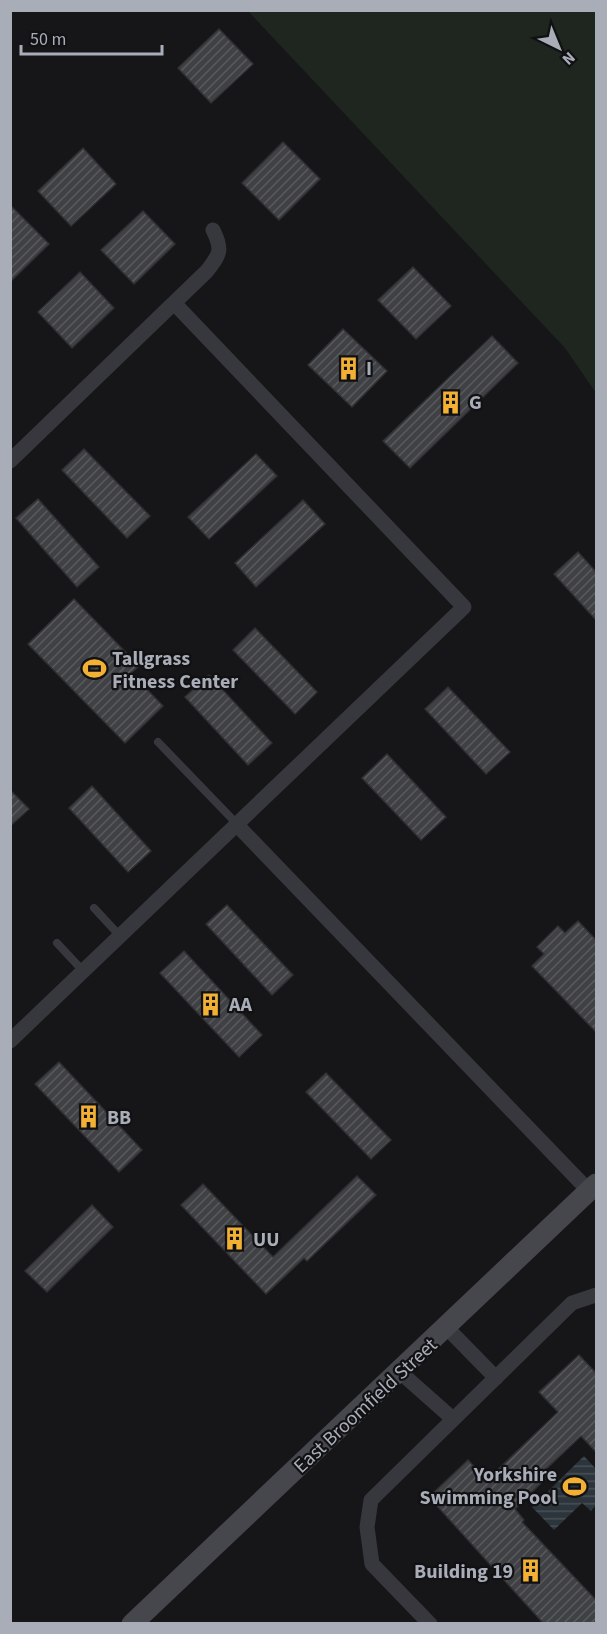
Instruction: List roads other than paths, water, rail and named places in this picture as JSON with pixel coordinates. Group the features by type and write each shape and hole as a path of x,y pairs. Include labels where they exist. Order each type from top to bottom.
{"main road":[{"name":"East Broomfield Street","path":"132,1623 593,1188"}],"street":[{"path":"10,460 176,304 218,255 220,243 213,230"},
{"path":"10,1041 464,607 176,304"},
{"path":"238,825 593,1188"},
{"path":"430,1623 372,1563 367,1544 367,1523 371,1500 572,1303 597,1295"},
{"path":"447,1328 496,1378"},
{"path":"400,1372 453,1419"}],"lane":[{"path":"158,742 238,825"},
{"path":"94,908 121,937"},
{"path":"57,944 84,972"}],"place":[{"name":"I","path":"348,368"},
{"name":"G","path":"451,402"},
{"name":"Tallgrass Fitness Center","path":"94,669"},
{"name":"AA","path":"211,1004"},
{"name":"BB","path":"89,1117"},
{"name":"UU","path":"235,1239"},
{"name":"Yorkshire Swimming Pool","path":"575,1486"},
{"name":"Building 19","path":"531,1571"}]}
